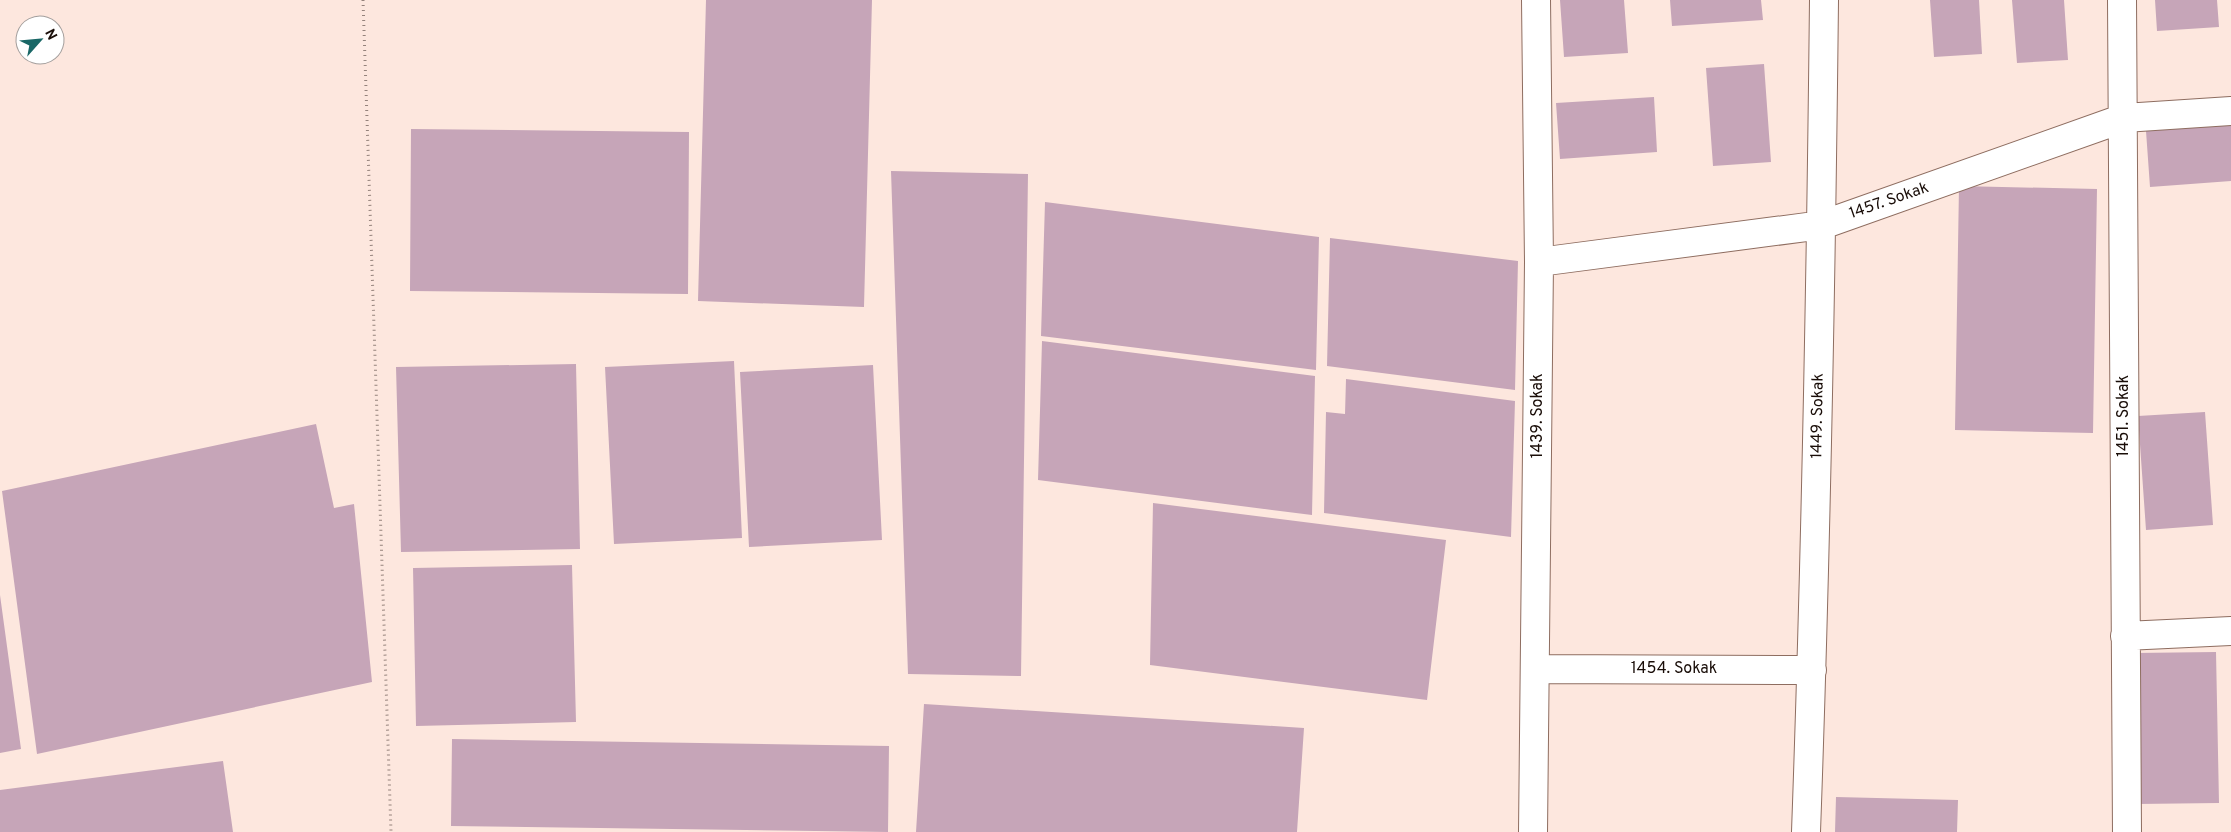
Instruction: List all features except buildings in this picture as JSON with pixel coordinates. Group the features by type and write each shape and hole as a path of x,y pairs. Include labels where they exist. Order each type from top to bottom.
{"street":[{"name":"1439. Sokak","path":"1533,832 1539,262 1536,0"},
{"name":"1449. Sokak","path":"1806,832 1812,670 1822,225 1824,0"},
{"name":"1451. Sokak","path":"2122,0 2127,832"},
{"name":"1457. Sokak","path":"1539,262 1822,225 2124,118 2231,111"},
{"path":"2125,636 2231,631"},
{"name":"1454. Sokak","path":"1536,669 1812,670"}],"path":[{"path":"363,0 391,832"}]}
